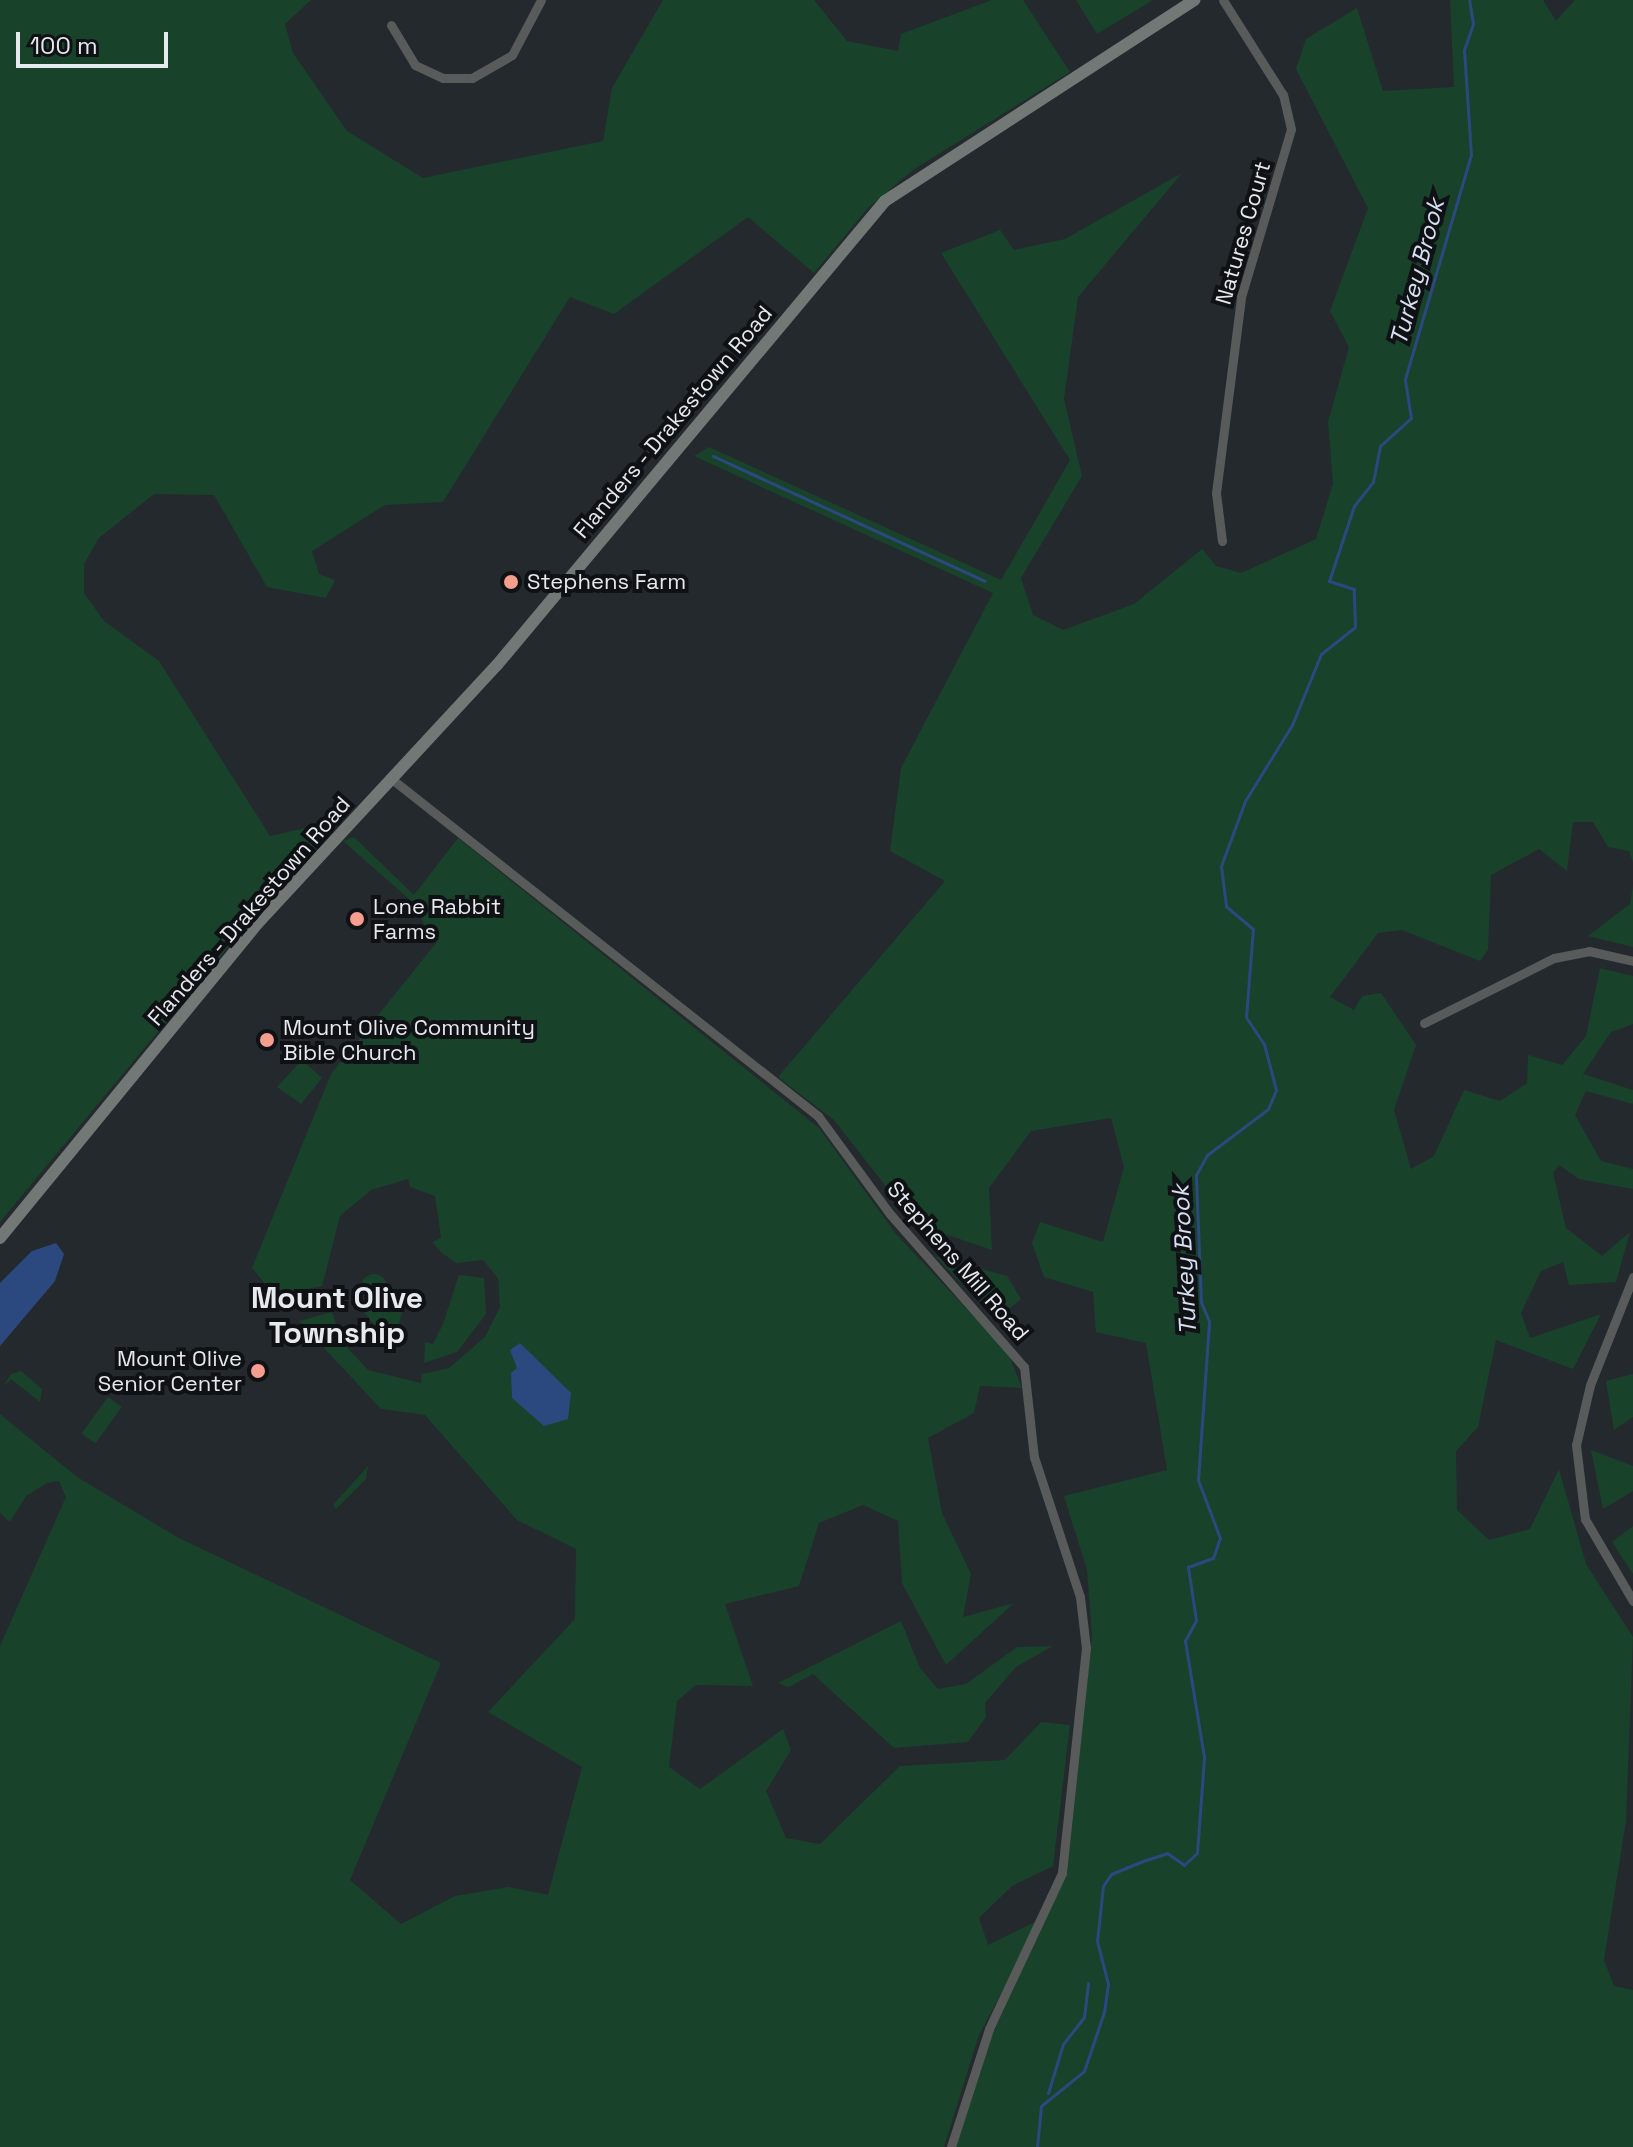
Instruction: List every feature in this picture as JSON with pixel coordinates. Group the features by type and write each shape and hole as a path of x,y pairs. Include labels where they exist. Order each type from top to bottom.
{"street":[{"path":"391,25 415,65 443,78 472,78 505,63 541,0"},
{"name":"Flanders - Drakestown Road","path":"0,1238 257,924 393,780 885,201 1194,0"},
{"name":"Natures Court","path":"1222,541 1216,493 1241,297 1291,129 1283,95 1223,0"},
{"name":"Stephens Mill Road","path":"393,780 818,1116 890,1214 1024,1367 1034,1457 1080,1597 1086,1648 1062,1873 989,2029 951,2147"},
{"path":"1424,1023 1554,958 1589,951 1633,961"},
{"path":"1633,1277 1586,1399 1576,1470 1585,1519 1633,1601"}],"green space":[{"path":"0,0 311,0 285,24 293,53 347,131 423,178 603,141 612,88 663,0 814,0 847,41 898,51 901,34 992,0 1023,0 1070,72 913,170 868,208 814,273 748,217 614,314 570,297 443,502 385,505 312,551 319,574 335,580 326,598 267,587 214,495 154,494 99,538 84,564 84,593 104,621 159,661 270,836 332,822 0,1222"},
{"path":"1076,0 1153,0 1097,34"},
{"path":"1450,0 1543,0 1556,21 1575,0 1633,0 1633,862 1629,851 1608,847 1593,822 1573,822 1567,871 1539,849 1491,875 1488,950 1480,961 1402,930 1378,933 1330,997 1354,1010 1362,996 1381,993 1416,1045 1394,1110 1411,1169 1434,1156 1464,1090 1500,1101 1527,1083 1528,1055 1562,1065 1586,1036 1600,968 1633,976 1633,1024 1611,1032 1583,1074 1633,1090 1633,1104 1586,1091 1575,1115 1601,1161 1633,1169 1633,1189 1579,1179 1559,1165 1553,1173 1566,1228 1602,1256 1630,1232 1616,1282 1569,1285 1563,1262 1541,1271 1521,1313 1530,1338 1601,1314 1573,1369 1496,1340 1478,1427 1456,1451 1457,1510 1489,1540 1530,1529 1559,1469 1586,1564 1633,1637 1626,1821 1604,1960 1614,1986 1633,1990 1633,2147 956,2147 985,2051 1067,1873 1092,1636 1087,1570 1064,1496 1167,1470 1146,1343 1096,1332 1093,1292 1044,1277 1032,1243 1040,1222 1103,1242 1124,1167 1111,1118 1031,1131 989,1188 992,1250 942,1233 930,1243 834,1120 778,1077 945,881 890,851 901,768 993,593 694,456 709,447 1001,580 1070,460 941,253 1000,230 1014,250 1065,239 1182,173 1078,297 1064,399 1082,476 1021,578 1033,615 1063,630 1134,604 1202,549 1216,566 1241,573 1316,539 1333,484 1328,422 1349,347 1330,311 1368,208 1296,69 1306,39 1357,8 1383,91 1454,87"},
{"path":"354,837 414,895 458,838 819,1128 896,1234 1008,1353 1022,1388 980,1386 974,1413 928,1438 942,1513 971,1574 963,1617 1014,1603 946,1665 902,1583 898,1521 863,1505 819,1523 799,1586 725,1604 753,1686 696,1685 677,1701 669,1767 700,1789 783,1729 791,1750 766,1791 786,1838 820,1844 900,1766 1005,1760 1041,1722 1070,1725 1053,1866 1012,1886 979,1918 988,1945 1041,1919 979,2035 944,2147 0,2147 0,1646 66,1497 59,1481 47,1483 26,1496 10,1522 0,1513 0,1414 77,1477 177,1537 441,1663 350,1880 401,1924 455,1896 509,1887 548,1895 582,1767 488,1712 575,1619 576,1549 517,1520 425,1415 381,1409 299,1321 332,1312 343,1343 368,1370 421,1383 422,1374 449,1368 485,1337 500,1307 498,1278 483,1260 456,1263 432,1242 441,1238 435,1196 410,1187 408,1179 371,1190 340,1216 322,1286 290,1293 268,1287 252,1268 331,1074 436,943 408,898 343,841"},
{"path":"1633,886 1633,947 1588,936 1630,904"},
{"path":"302,1060 322,1078 301,1104 277,1087"},
{"path":"935,1256 1007,1276 1021,1299 996,1319"},
{"path":"374,1274 383,1278 387,1287 383,1296 374,1300 365,1296 361,1287 365,1278"},
{"path":"459,1275 484,1278 486,1314 457,1352 424,1363 425,1342 433,1344"},
{"path":"406,1300 393,1344 390,1345 364,1312"},
{"path":"21,1371 42,1389 40,1402 11,1379 3,1387 11,1374"},
{"path":"1633,1374 1633,1417 1614,1430 1606,1381"},
{"path":"108,1397 122,1407 95,1443 82,1433"},
{"path":"1591,1450 1633,1466 1633,1491 1603,1509"},
{"path":"368,1466 366,1479 336,1509 333,1505"},
{"path":"1633,1526 1633,1574 1612,1542"},
{"path":"901,1621 920,1668 938,1689 966,1684 1017,1647 1053,1646 1016,1667 985,1703 986,1717 968,1742 894,1748 813,1674 789,1687 778,1683"}],"water":[{"path":"56,1243 64,1254 55,1281 0,1346 0,1283 32,1251"},
{"path":"520,1343 571,1393 568,1419 544,1426 512,1398 511,1373 517,1368 510,1350"}],"waterway":[{"name":"Turkey Brook","path":"1037,2147 1041,2106 1084,2071 1104,2012 1108,1984 1097,1941 1103,1886 1111,1874 1146,1860 1167,1853 1184,1865 1197,1853 1204,1757 1185,1641 1196,1620 1188,1567 1213,1558 1220,1538 1198,1480 1209,1321 1201,1302 1196,1175 1207,1155 1268,1109 1276,1090 1264,1044 1246,1017 1253,929 1226,906 1221,866 1245,801 1292,725 1321,654 1355,627 1354,589 1329,581 1354,506 1373,482 1380,446 1411,418 1405,379 1471,155 1464,50 1473,24 1469,0"},
{"path":"713,456 985,581"},
{"path":"1048,2093 1063,2044 1084,2017 1088,1983"}],"place":[{"name":"Stephens Farm","path":"511,582"},
{"name":"Lone Rabbit Farms","path":"357,919"},
{"name":"Mount Olive Community Bible Church","path":"267,1040"},
{"name":"Mount Olive Senior Center","path":"258,1371"}],"district":[{"name":"Mount Olive Township","path":"337,1315"}]}
